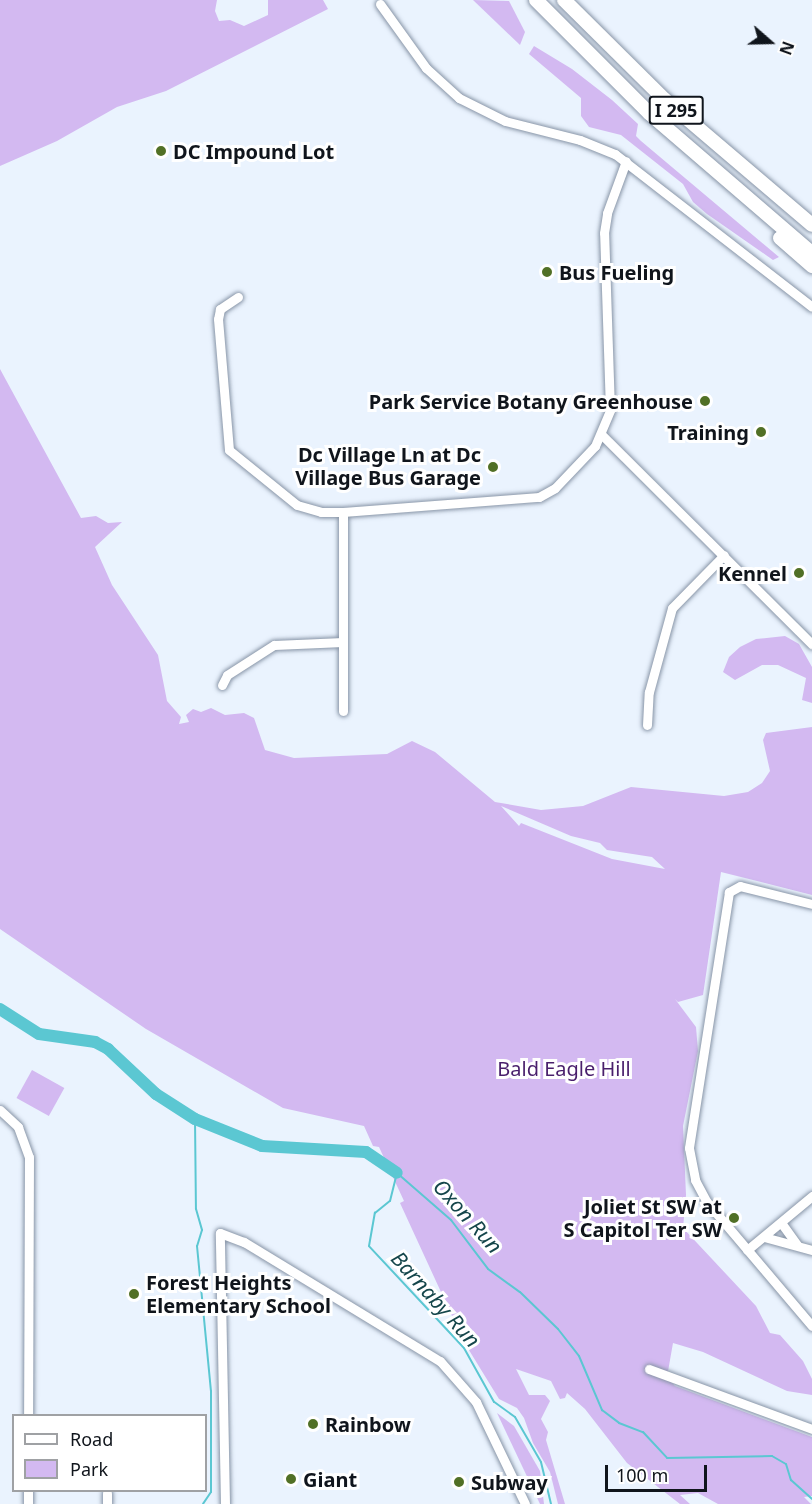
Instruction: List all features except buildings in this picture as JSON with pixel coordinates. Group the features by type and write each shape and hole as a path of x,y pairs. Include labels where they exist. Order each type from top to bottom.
{"highway":[{"name":"I 295","path":"536,0 694,155 812,253"},
{"name":"I 295","path":"564,0 664,99 812,224"},
{"path":"694,155 729,195 812,266"}],"street":[{"path":"380,4 426,68 465,102 505,121 591,143 626,161 812,307"},
{"path":"238,297 220,309 218,319 229,450 297,505 321,512 343,512 539,497 555,488 595,446 612,398 604,233 606,213 626,161"},
{"path":"601,434 812,644"},
{"path":"343,512 343,711"},
{"path":"647,724 649,692 672,608 724,555"},
{"path":"222,686 227,675 274,645 343,642"},
{"path":"812,904 740,886 732,887 728,895 689,1148 692,1169 702,1195 812,1326"},
{"path":"0,1110 18,1127 28,1156 28,1414"},
{"path":"747,1250 782,1224 812,1196"},
{"path":"782,1224 797,1245"},
{"path":"225,1504 220,1233 244,1242 440,1361 476,1402 525,1504"},
{"path":"764,1237 812,1250"},
{"path":"649,1369 812,1429"},
{"path":"107,1494 107,1504"}],"green space":[{"path":"0,0 217,0 215,11 219,21 230,20 244,26 268,15 268,0 323,0 328,9 166,91 117,107 57,141 0,166"},
{"path":"473,0 509,1 525,32 520,45"},
{"path":"534,46 572,69 612,100 638,124 636,136 641,141 779,257 773,260 707,214 693,202 683,184 621,135 589,127 581,116 581,98 529,54"},
{"name":"Bald Eagle Hill","path":"0,369 81,518 96,516 108,523 122,522 95,547 112,585 158,655 167,701 181,717 179,724 189,722 186,715 193,709 201,712 211,708 225,715 244,713 254,718 265,750 294,758 387,754 412,741 435,752 495,802 541,810 583,806 631,787 724,796 748,792 762,783 770,771 763,740 766,733 812,727 812,895 721,872 703,995 678,1002 675,999 696,1027 698,1051 683,1126 686,1195 683,1228 756,1306 770,1333 780,1335 803,1361 812,1379 812,1395 787,1391 703,1352 673,1343 667,1377 675,1386 812,1437 812,1496 804,1497 811,1504 718,1504 698,1493 680,1495 690,1504 680,1504 627,1463 585,1409 567,1393 565,1398 560,1399 551,1381 516,1369 529,1395 545,1395 550,1401 541,1419 548,1432 546,1440 565,1504 558,1504 550,1472 533,1443 524,1418 517,1408 499,1399 464,1342 400,1203 404,1201 379,1147 373,1146 364,1126 283,1108 146,1029 0,929","holes":["501,806 571,836 600,843 607,850 652,857 665,869 612,859 521,823 519,826"]},
{"path":"785,636 799,644 812,667 812,703 802,700 806,678 778,665 762,665 735,680 723,672 729,657 740,647 756,639"},
{"path":"32,1070 64,1088 49,1116 16,1098"},
{"path":"497,1413 514,1426 540,1471 544,1504 540,1504"}],"waterway":[{"name":"Oxon Run","path":"0,1009 39,1034 95,1042 108,1049 156,1094 195,1119 262,1146 366,1152 397,1173"},
{"path":"195,1119 196,1209 202,1230 197,1246 211,1391 211,1492 203,1504"},
{"name":"Oxon Run","path":"551,1504 541,1462 515,1417 494,1402 464,1348 369,1246 375,1213 390,1201 397,1173 451,1220 488,1269 520,1292 558,1329 579,1356 602,1410 619,1423 643,1432 667,1458 772,1456 786,1464 791,1480 812,1499"}],"place":[{"name":"DC Impound Lot","path":"161,151"},
{"name":"Bus Fueling","path":"547,272"},
{"name":"Park Service Botany Greenhouse","path":"705,401"},
{"name":"Training","path":"761,432"},
{"name":"Dc Village Ln at Dc Village Bus Garage","path":"493,467"},
{"name":"Kennel","path":"799,573"},
{"name":"Joliet St SW at S Capitol Ter SW","path":"734,1218"},
{"name":"Forest Heights Elementary School","path":"134,1294"},
{"name":"Rainbow","path":"313,1424"},
{"name":"Giant","path":"291,1479"},
{"name":"Subway","path":"459,1482"}],"water label":[{"name":"Barnaby Run","path":"436,1299"}]}
